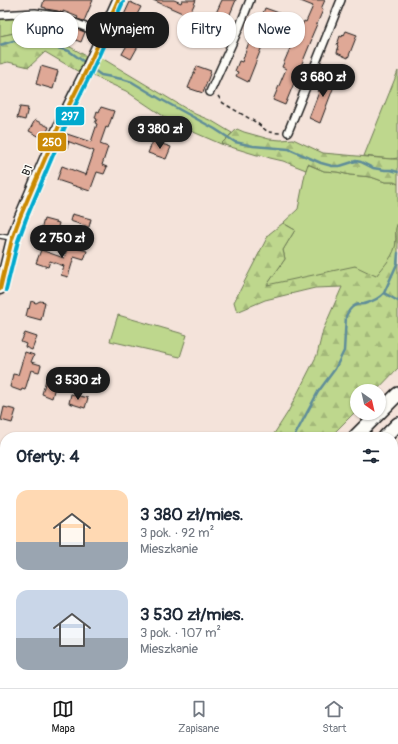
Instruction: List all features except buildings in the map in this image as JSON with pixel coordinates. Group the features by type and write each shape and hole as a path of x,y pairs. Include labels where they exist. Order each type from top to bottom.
{"highway":[{"path":"360,432 398,394"},
{"path":"390,432 398,424"}],"street":[{"name":"B1","path":"113,12 118,0"},
{"path":"211,90 250,0"},
{"path":"288,132 341,0"},
{"path":"0,15 35,13 57,16 86,27"},
{"name":"B1","path":"0,289 12,239 20,217 62,118 97,48"}],"lane":[{"path":"0,236 12,239"}],"path":[{"path":"211,90 223,103 257,123 268,132 288,132"}],"green space":[{"path":"12,17 12,34 0,36 0,18"},
{"path":"12,34 12,48 72,48 88,57 79,72 45,52 29,67 8,62 0,64 0,36"},
{"path":"100,57 195,114 212,121 232,133 221,144 175,124 126,91 93,76"},
{"path":"398,71 398,158 391,159 364,156"},
{"path":"237,129 269,139 293,139 323,153 398,159 398,184 394,182 385,182 371,177 324,171 308,164 306,170 283,161 221,144"},
{"path":"307,164 324,171 371,177 385,182 394,182 398,184 398,223 396,229 395,249 390,260 376,276 266,286 285,259 283,250 295,230 283,223 298,209"},
{"path":"283,223 295,230 283,250 285,259 267,285 355,266 376,276 389,260 394,251 396,242 396,228 398,223 398,368 383,384 350,384 350,417 335,432 275,432 288,412 317,355 323,330 342,287 315,288 265,300 237,312 234,302 269,234"},
{"path":"118,315 187,335 180,357 110,341"}],"waterway":[{"path":"0,45 13,41 29,41 69,51 87,64"},
{"path":"91,68 101,75 132,82 235,142 253,146 289,149 321,163 332,166 340,166 356,161 373,168 398,172"},
{"path":"297,432 318,392 335,369 344,351 346,316 355,305 372,301 384,293 397,264 398,253"},
{"path":"384,293 398,301"}],"transit line":[{"name":"250","path":"0,289 12,239 20,217 62,119 86,71 118,0"},
{"name":"297","path":"6,290 18,241 26,219 67,122 123,2"}]}
